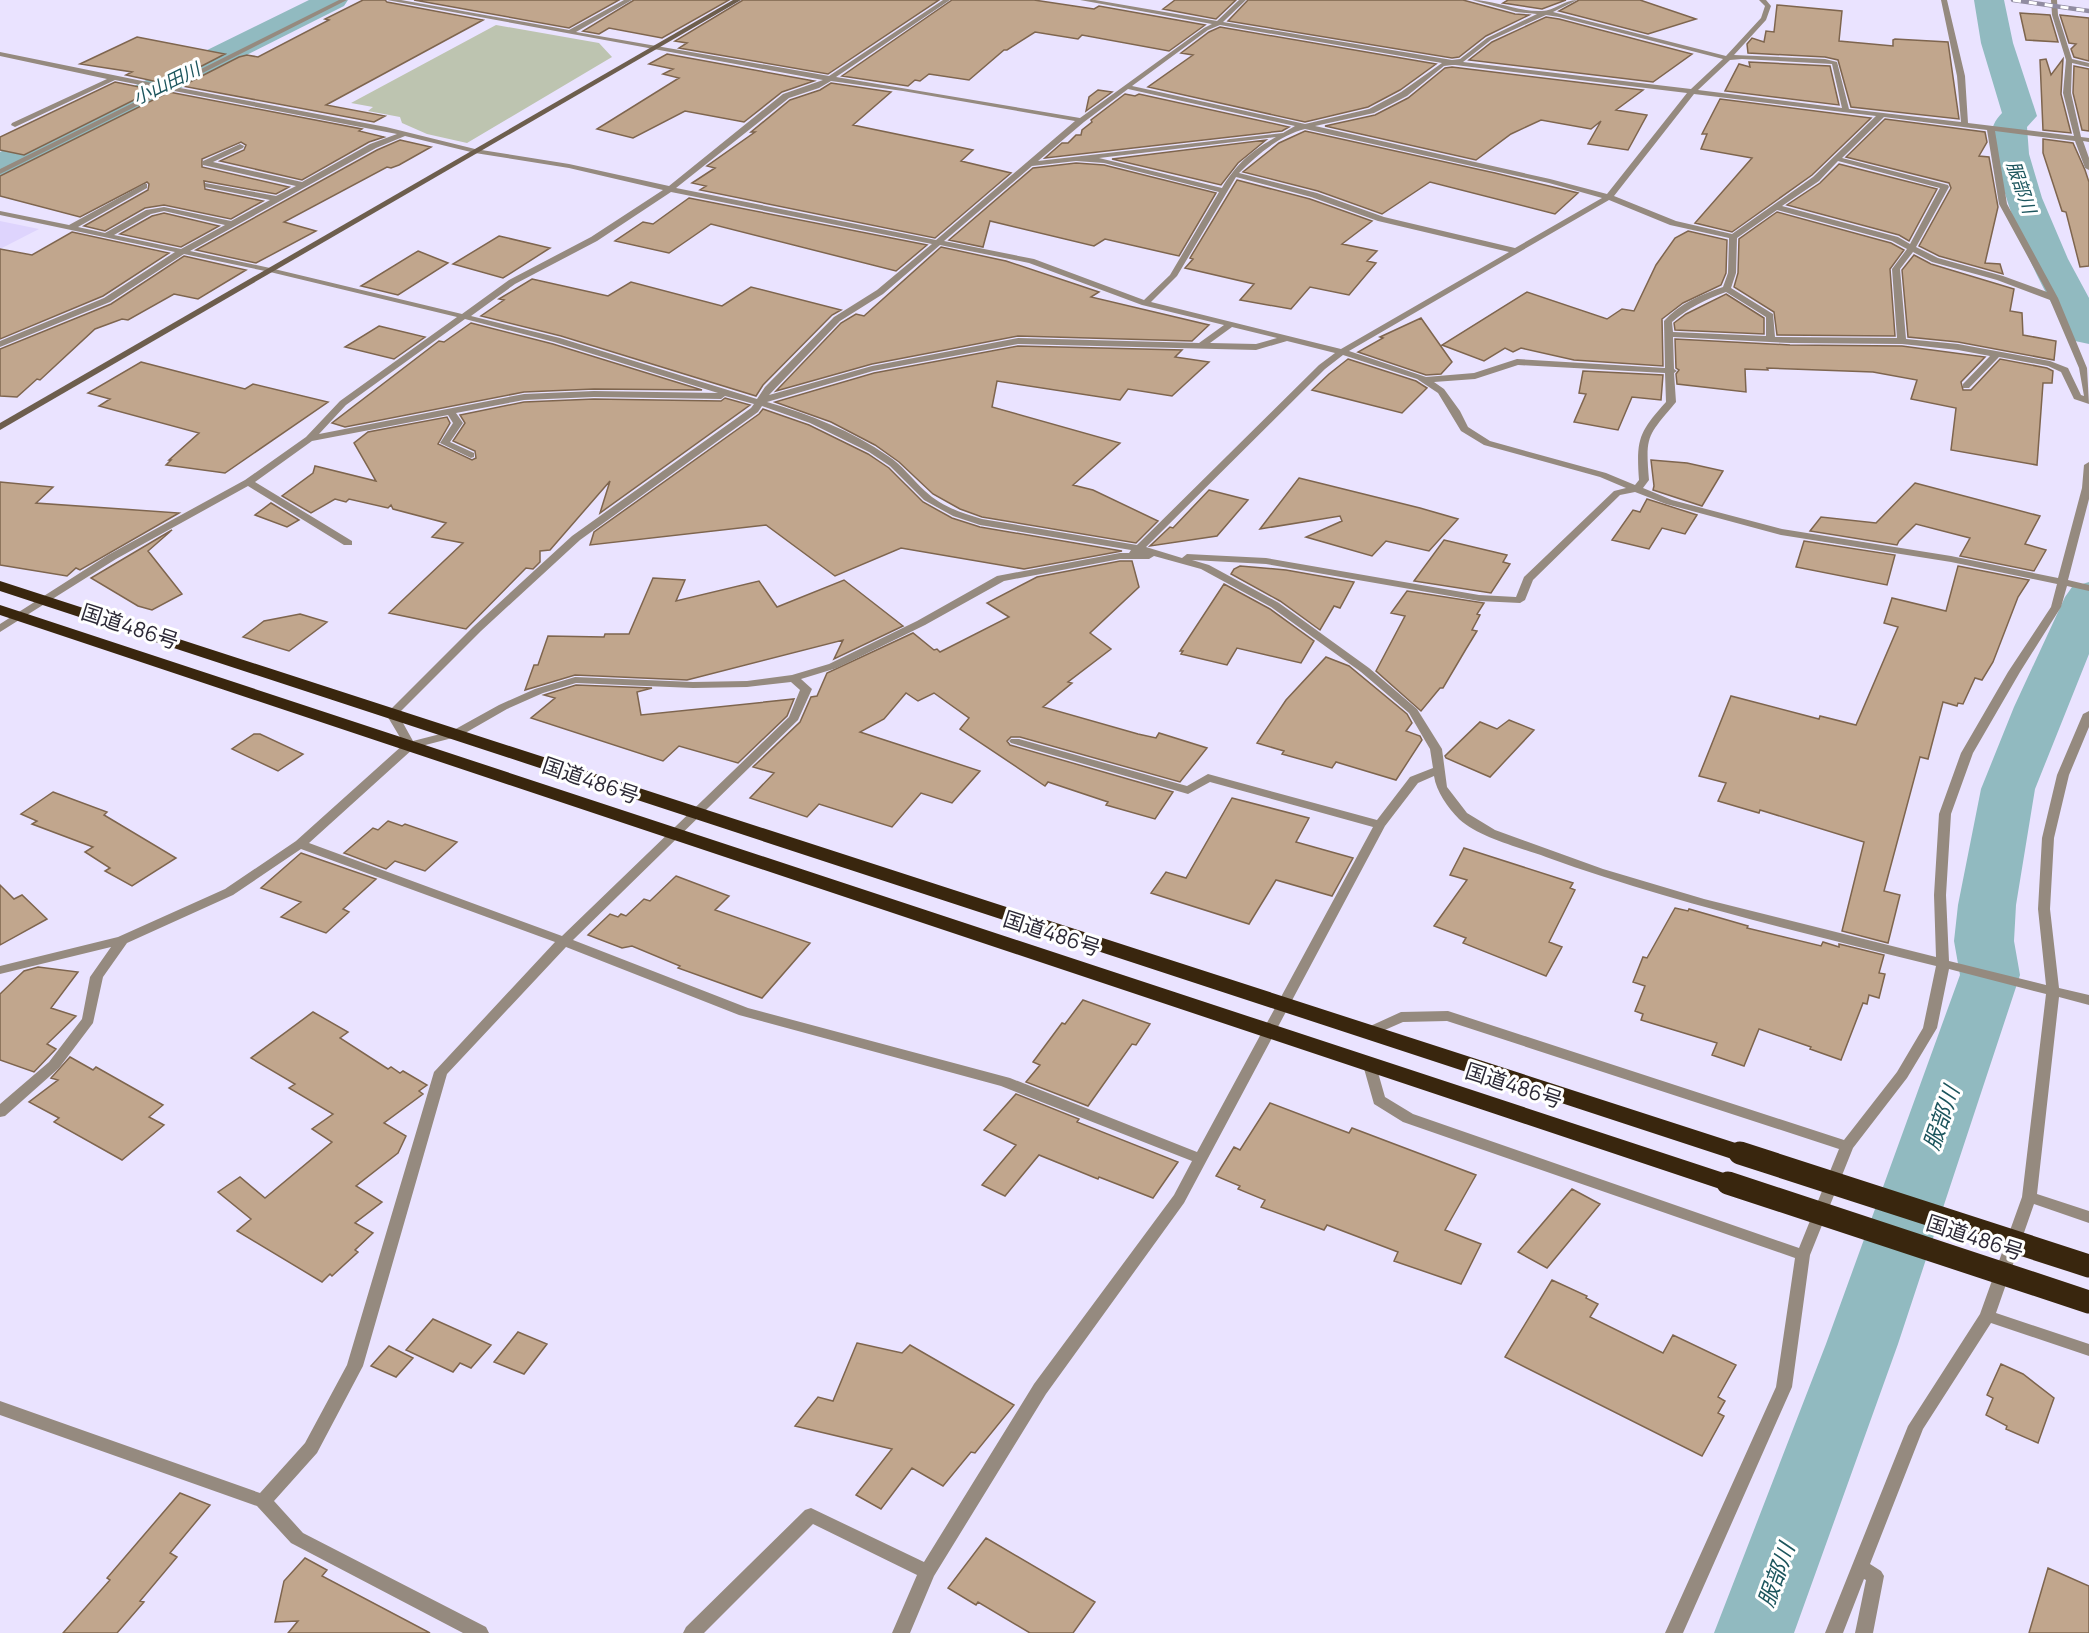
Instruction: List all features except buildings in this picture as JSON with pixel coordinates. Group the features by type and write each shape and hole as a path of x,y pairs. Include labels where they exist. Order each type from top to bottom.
{"highway":[{"name":"国道486号","path":"0,586 694,814 1371,1031 1740,1154 2089,1266"},
{"name":"国道486号","path":"0,610 410,745 673,835 2089,1302"}],"street":[{"path":"0,172 344,0"},
{"path":"390,0 828,79 903,89 1081,120"},
{"path":"571,32 629,0"},
{"path":"0,427 738,0"},
{"path":"0,629 112,557 248,482 309,439 343,403 512,282 594,239 670,189 786,96 816,86 828,79 947,0"},
{"path":"1083,0 1455,63 2089,140"},
{"path":"410,745 393,714 477,629 576,538 755,410 768,389 837,319 880,292 1081,120 1206,29 1217,24 1243,0"},
{"path":"1476,0 1516,10 1545,14 1728,58 1789,59 1835,63 1846,111"},
{"path":"1145,303 1173,276 1234,174 1254,153 1286,134 1305,126 1371,111 1404,94 1442,65 1455,63 1489,39 1574,0"},
{"path":"0,970 122,940 229,892 300,844 410,745 456,734 503,707 539,691 575,680 693,685 747,684 793,678 833,666 921,623 1001,578 1135,552 1322,367 1342,352 1609,196 1687,97 1764,19 1768,6 1762,0"},
{"path":"1944,0 1961,76 1965,126"},
{"path":"2054,0 2055,15 2069,60 2067,93 2078,139 2089,168"},
{"path":"0,54 114,78 386,129 475,152 569,166 670,189 1031,261 1145,303 1342,352 1426,380 1441,391 1464,429 1487,443 1509,451 1568,464 1637,488 1669,502 1781,532 1951,560 2089,588"},
{"path":"2069,60 2089,65"},
{"path":"15,125 114,78"},
{"path":"1128,87 1609,196 1672,223 1733,237 1816,179 1882,115"},
{"path":"1668,334 1771,339 1902,341 1958,347 2050,364 2065,370 2077,397 2089,399 2086,368 2054,298 2003,204 1991,129"},
{"path":"0,344 107,300 183,251 373,146 403,134"},
{"path":"1029,164 1286,134"},
{"path":"240,146 206,163 303,185"},
{"path":"1076,159 1104,161 1224,191"},
{"path":"1838,159 1945,188 1911,249 1896,269 1902,341"},
{"path":"1234,174 1314,195 1381,219 1517,251"},
{"path":"208,185 278,199"},
{"path":"70,228 144,186"},
{"path":"1777,207 1895,239 1935,260 2000,278 2054,298"},
{"path":"107,235 149,212 164,209 232,224"},
{"path":"0,213 270,270 466,317 557,340 736,396 759,401 858,441 888,460 933,502 957,515 980,522 1135,552 1205,562 1266,561 1479,598 1520,600 1528,579 1617,493 1637,488 1644,480 1641,444 1650,425 1671,402 1668,321 1680,310 1703,297 1727,289"},
{"path":"1727,289 1732,273 1733,237"},
{"path":"1727,289 1770,316 1771,339"},
{"path":"1200,346 1230,325"},
{"path":"759,401 872,369 1018,341 1256,347 1286,339"},
{"path":"1966,386 1996,355"},
{"path":"1426,380 1475,376 1517,362 1671,371"},
{"path":"309,439 524,397 594,394 736,396"},
{"path":"450,410 458,423 445,442 471,455"},
{"path":"1674,1633 1784,1387 1803,1255 1847,1146 1902,1075 1930,1028 1942,964 1940,895 1945,814 1967,753 2014,672 2056,608 2087,488 2089,465"},
{"path":"248,482 348,543"},
{"path":"1205,562 1275,605 1365,670 1413,711 1436,749 1441,787 1462,816 1491,833 1599,872 1701,903 2089,1000"},
{"path":"263,1501 311,1448 356,1366 441,1072 564,941 794,718 806,689 793,678"},
{"path":"1834,1633 1916,1426 1987,1316 2029,1197 2054,990 2044,909 2048,837 2063,775 2089,714"},
{"path":"1015,741 1188,790 1208,778 1380,825"},
{"path":"902,1633 927,1572 1040,1389 1179,1199 1380,825 1414,780 1438,770"},
{"path":"300,844 564,941 744,1012 1005,1082 1201,1160"},
{"path":"0,1112 54,1065 88,1020 97,977 122,940"},
{"path":"1371,1031 1401,1017 1448,1016 1847,1146"},
{"path":"1370,1065 1379,1100 1408,1118 1803,1255"},
{"path":"2029,1197 2089,1217"},
{"path":"1987,1316 2089,1350"},
{"path":"0,1408 263,1501 297,1538 480,1633"},
{"path":"692,1633 811,1515 927,1572"},
{"path":"1859,1567 1875,1576 1864,1633"}],"shaded area":[{"path":"0,221 39,229 0,249"}],"green space":[{"path":"496,25 599,43 612,57 467,143 427,134 402,123 400,117 368,111 373,107 351,103"}],"waterway":[{"name":"小山田川","path":"0,166 333,0"},
{"name":"服部川","path":"1989,0 1997,43 2020,116 2011,125 2009,137 2017,175 2033,221 2058,279 2089,332"},
{"name":"服部川","path":"1754,1633 1862,1344 1990,975 1984,941 1987,905 2008,789 2040,707 2089,597"}],"railway":[{"path":"2013,0 2089,11"}]}
